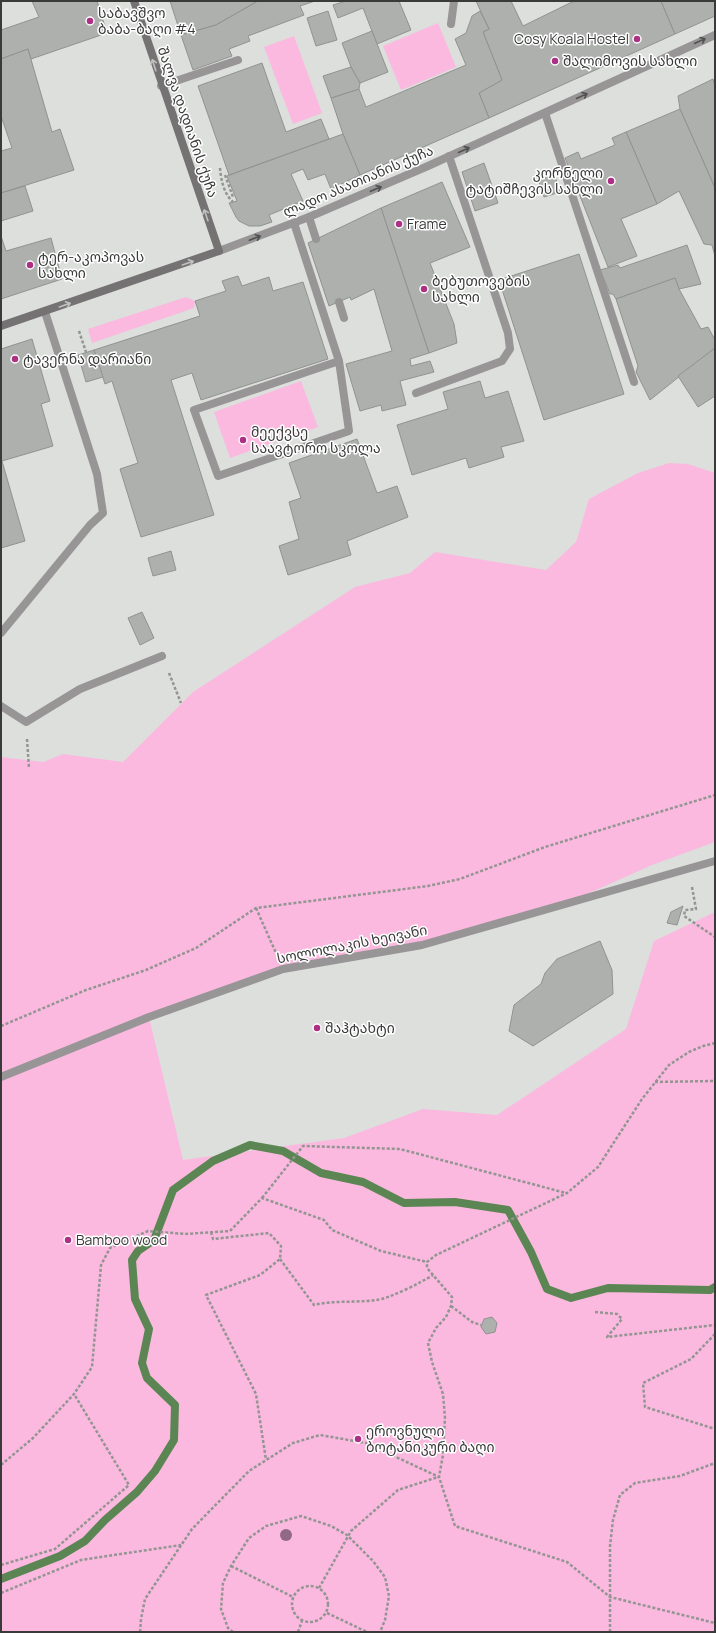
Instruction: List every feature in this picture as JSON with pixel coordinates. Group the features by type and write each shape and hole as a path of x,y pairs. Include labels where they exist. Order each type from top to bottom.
{"main road":[{"name":"შალვა დადიანის ქუჩა","path":"134,1 161,86 219,252"},
{"name":"ლადო ასათიანის ქუჩა","path":"1,326 219,252"}],"street":[{"path":"451,24 454,1"},
{"name":"ლადო ასათიანის ქუჩა","path":"219,252 309,217 449,156 715,35"},
{"path":"161,86 238,60"},
{"path":"545,113 634,382"},
{"path":"416,394 502,361 510,349 508,333 449,156"},
{"path":"309,217 316,239"},
{"path":"294,223 340,361 349,431 218,476 194,410 340,361"},
{"path":"339,302 344,318"},
{"path":"1,633 90,525 103,513 96,474 45,312"},
{"path":"1,706 26,722 80,689 162,656"},
{"name":"სოლოლაკის ხეივანი","path":"1,1076 149,1017 283,969 422,945 715,861"}],"path":[{"path":"220,168 220,178 228,198 233,202"},
{"path":"225,175 233,197"},
{"path":"79,331 86,352"},
{"path":"162,656 181,703"},
{"path":"26,722 29,768"},
{"path":"1,1026 86,990 146,970 196,948 256,908 428,886 460,879 545,847 715,795"},
{"path":"690,869 696,909 685,910 684,916 715,937"},
{"path":"256,908 283,969"},
{"path":"427,1262 436,1255 567,1193 598,1167 612,1148 630,1116 654,1082 669,1065 703,1046 715,1043"},
{"path":"654,1082 715,1081"},
{"path":"1,1465 33,1438 74,1394 92,1368 101,1265 110,1248 148,1231 185,1234 230,1231 262,1198 303,1146 400,1149 567,1193"},
{"path":"262,1198 324,1220 332,1230 381,1251 427,1262"},
{"path":"211,1232 213,1239 269,1233 281,1246 280,1259 314,1305 324,1302 378,1300 422,1282 433,1275"},
{"path":"266,1460 256,1394 206,1295 260,1275 280,1259"},
{"path":"427,1262 427,1268 452,1297 451,1306 446,1317 436,1328 428,1343 442,1394 445,1418 443,1456 439,1477 455,1526 567,1562 610,1597 715,1623"},
{"path":"451,1306 472,1322 481,1325"},
{"path":"595,1312 617,1314 622,1319 607,1337 715,1325"},
{"path":"715,1334 691,1359 643,1383 645,1408 715,1429"},
{"path":"1,1565 55,1549 129,1485 74,1394"},
{"path":"140,1632 145,1599 192,1529 249,1471 293,1443 320,1435 366,1443 439,1477"},
{"path":"610,1632 610,1546 613,1520 620,1495 635,1483 680,1476 715,1463"},
{"path":"319,1588 347,1535 398,1490 439,1477"},
{"path":"233,1632 228,1628 222,1609 223,1583 231,1566 249,1538 266,1526 301,1516 331,1526 347,1535 373,1561 385,1578 390,1596 385,1620 380,1632"},
{"path":"1,1593 81,1560 181,1544"},
{"path":"231,1566 293,1597"},
{"path":"309,1586 319,1588 326,1594 329,1603 327,1613 320,1620 311,1623 302,1620 295,1615 292,1606 293,1597 300,1589 309,1586"},
{"path":"327,1613 367,1632"},
{"path":"298,1632 302,1620"}],"shaded area":[{"path":"438,23 456,67 401,90 383,46"},
{"path":"294,36 322,113 293,124 264,47"},
{"path":"186,297 195,301 194,308 92,343 88,329"},
{"path":"301,381 318,427 230,458 214,412"},
{"path":"669,463 688,464 715,473 715,842 652,865 556,908 422,945 283,969 149,1017 183,1160 344,1138 423,1109 497,1115 626,1029 654,941 715,912 715,1632 1,1632 1,757 43,762 63,754 123,762 193,692 355,587 410,573 435,552 546,570 576,542 589,499 638,473"}],"building":[{"path":"32,1 97,1 107,33 31,59 28,49 1,59 1,30 39,17"},
{"path":"170,1 258,1 216,25 181,35"},
{"path":"258,1 315,1 300,6 304,15 248,36 250,41 229,49 232,56 193,70 181,35 216,25"},
{"path":"346,1 399,1 411,30 377,44 363,8 338,18 333,5"},
{"name":"შალიმოვის სახლი","path":"476,1 511,1 523,26 574,1 661,1 675,34 489,118 479,93 502,80 483,32 489,29"},
{"path":"661,1 715,1 715,16 675,34"},
{"path":"328,11 337,40 316,46 307,18"},
{"path":"480,11 489,29 483,32 502,80 479,93 489,118 360,175 343,134 331,98 359,89 366,107 466,65 455,39 466,33 472,16"},
{"path":"372,31 388,72 360,83 351,67 342,43"},
{"path":"28,49 52,132 60,129 74,170 1,193 1,151 12,148 1,116 1,59"},
{"path":"262,63 286,132 321,119 329,139 229,175 198,86"},
{"path":"351,67 360,83 359,89 331,98 323,76"},
{"path":"713,79 715,86 715,188 680,109 678,96"},
{"path":"680,109 715,188 715,256 712,245 704,244 679,191 657,204 626,132"},
{"name":"კორნელი ტატიშჩევის სახლი","path":"626,132 657,204 621,219 637,256 608,267 565,158 578,152 581,159 615,145 612,138"},
{"path":"343,134 360,175 331,189 325,174 308,180 303,169 291,174 303,201 269,215 272,222 260,226 249,226 239,221 229,203 237,201 227,176"},
{"path":"484,163 498,203 475,211 462,172"},
{"path":"553,170 560,192 544,197 537,176"},
{"name":"ბებუთოვების სახლი","path":"442,182 470,247 430,263 454,324 457,343 429,353 381,208"},
{"name":"ტერ-აკოპოვას სახლი","path":"25,186 33,211 1,221 1,193"},
{"path":"381,208 429,353 410,359 411,366 430,361 434,372 400,381 406,405 382,411 381,405 360,411 346,364 392,351 374,289 351,300 350,297 329,306 308,243"},
{"name":"ტერ-აკოპოვას სახლი","path":"1,236 6,251 51,238 62,279 1,299"},
{"path":"687,245 701,284 679,289 675,278 616,299 613,294 610,294 600,270 618,265 620,268"},
{"path":"579,254 624,394 544,420 499,280"},
{"path":"238,276 242,286 269,277 273,291 303,282 328,359 201,400 192,373 171,380 214,515 141,537 120,469 138,463 112,381 105,384 94,350 200,316 195,301 226,291 222,281"},
{"path":"675,278 679,289 701,329 708,327 715,340 715,348 650,400 636,372 638,366 616,299"},
{"path":"32,339 50,401 41,404 53,446 2,461 25,541 1,548 1,349"},
{"path":"715,348 715,396 698,407 678,376"},
{"path":"94,350 103,377 86,382 78,355"},
{"path":"480,381 485,398 508,391 524,441 501,447 504,457 469,468 466,458 412,475 397,425 448,409 443,392"},
{"path":"357,439 377,493 397,486 408,517 347,541 351,555 288,575 279,546 299,539 289,502 301,498 289,463"},
{"path":"171,551 176,570 153,576 148,558"},
{"path":"142,612 154,638 140,645 128,618"},
{"path":"683,906 677,925 667,923 671,912"},
{"path":"600,941 612,970 613,994 533,1046 509,1031 514,1005 541,984 545,973 557,959"},
{"path":"492,1317 497,1323 495,1332 486,1334 481,1327 484,1319"}],"waterway":[{"path":"1,1579 60,1556 85,1541 105,1520 137,1492 155,1471 174,1440 175,1405 147,1378 142,1363 149,1329 135,1299 132,1260 138,1251 154,1240 173,1190 213,1161 250,1145 283,1151 321,1173 363,1182 404,1203 455,1202 508,1210 531,1252 547,1289 571,1298 608,1288 710,1290 715,1287"}],"place":[{"name":"საბავშვო ბაბა-ბაღი #4","path":"90,21"},
{"name":"Cosy Koala Hostel","path":"637,39"},
{"name":"შალიმოვის სახლი","path":"555,61"},
{"name":"კორნელი ტატიშჩევის სახლი","path":"611,181"},
{"name":"Frame","path":"399,224"},
{"name":"ტერ-აკოპოვას სახლი","path":"30,265"},
{"name":"ბებუთოვების სახლი","path":"424,289"},
{"name":"ტავერნა დარიანი","path":"15,359"},
{"name":"მეექვსე საავტორო სკოლა","path":"243,440"},
{"name":"შაჰტახტი","path":"317,1028"},
{"name":"Bamboo wood","path":"68,1240"},
{"name":"ეროვნული ბოტანიკური ბაღი","path":"358,1439"}]}
